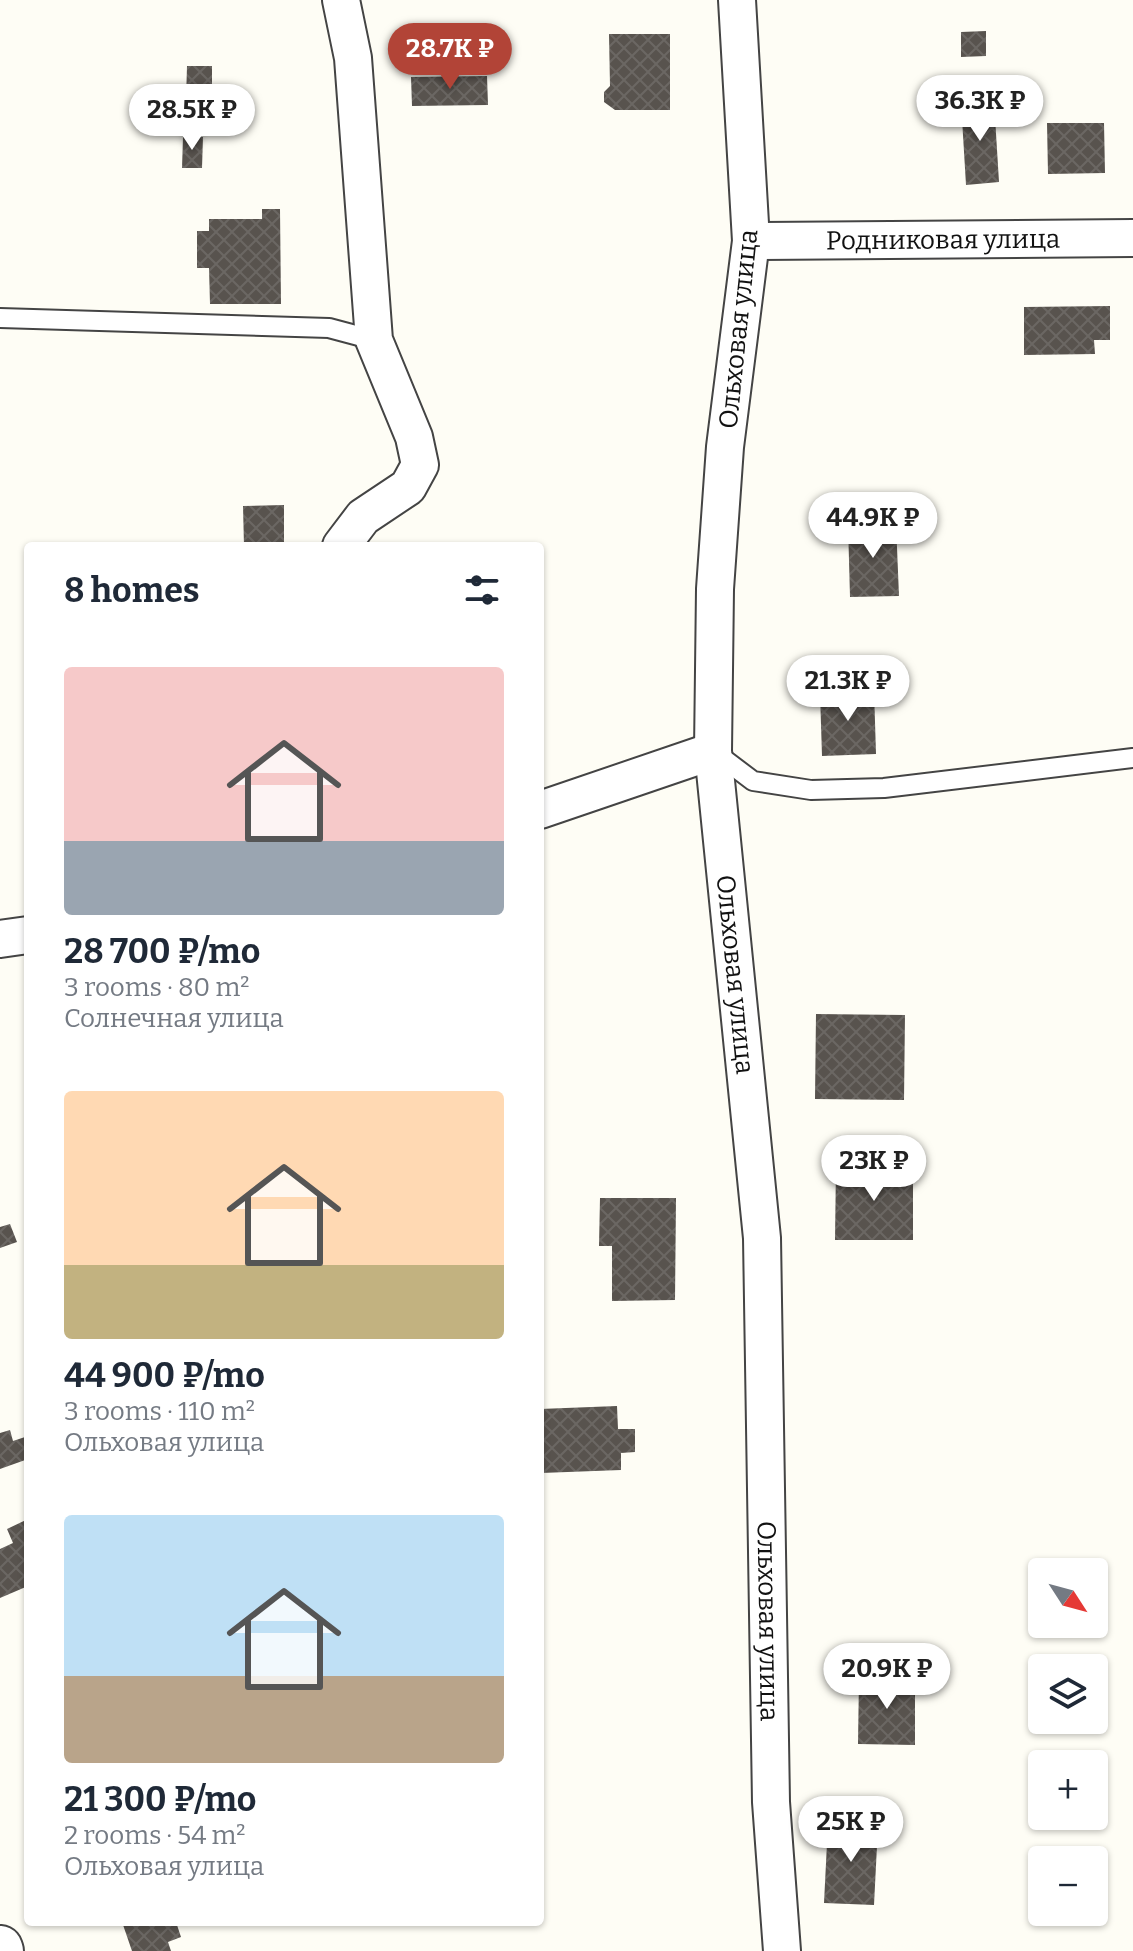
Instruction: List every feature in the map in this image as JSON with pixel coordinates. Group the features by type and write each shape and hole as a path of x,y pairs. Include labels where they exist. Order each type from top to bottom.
{"street":[{"path":"341,0 353,58 374,340 414,437 420,465 408,487 363,517 344,542"},
{"name":"Ольховая улица","path":"737,0 751,241 725,447 715,589 713,751 762,1238 771,1802 782,1951"},
{"name":"Родниковая улица","path":"751,241 1133,238"},
{"path":"544,809 713,751"},
{"path":"0,939 24,936"}],"lane":[{"path":"0,318 329,328 374,340"},
{"path":"713,751 753,781 811,790 884,788 1133,758"}],"building":[{"path":"986,31 986,56 961,57 961,32"},
{"path":"609,34 670,34 670,110 615,110 604,102 604,92 610,86"},
{"path":"187,66 212,66 212,100 186,100"},
{"path":"487,76 488,105 412,106 411,77"},
{"path":"994,101 999,182 966,185 961,102"},
{"path":"1047,123 1104,123 1105,173 1048,174"},
{"path":"183,137 203,137 202,168 182,168"},
{"path":"262,209 280,209 281,304 210,304 209,268 197,268 197,231 209,231 209,219 262,219"},
{"path":"1110,306 1110,340 1094,340 1095,354 1024,355 1024,307"},
{"path":"284,505 284,542 244,542 243,506"},
{"path":"896,523 899,596 850,597 848,524"},
{"path":"874,690 876,754 822,756 820,693"},
{"path":"816,1014 905,1015 904,1100 815,1099"},
{"path":"836,1165 913,1165 913,1240 835,1240"},
{"path":"600,1198 676,1198 675,1300 612,1301 612,1246 599,1246"},
{"path":"10,1224 17,1242 0,1248 0,1227"},
{"path":"617,1406 618,1429 635,1429 635,1452 621,1453 621,1470 544,1473 544,1409"},
{"path":"10,1430 13,1441 24,1437 24,1460 0,1469 0,1433"},
{"path":"24,1521 24,1588 0,1598 0,1549 13,1543 7,1529"},
{"path":"859,1677 915,1678 915,1745 858,1744"},
{"path":"828,1823 878,1826 874,1905 824,1903"},
{"path":"123,1926 177,1926 181,1937 168,1942 171,1951 132,1951"}]}
